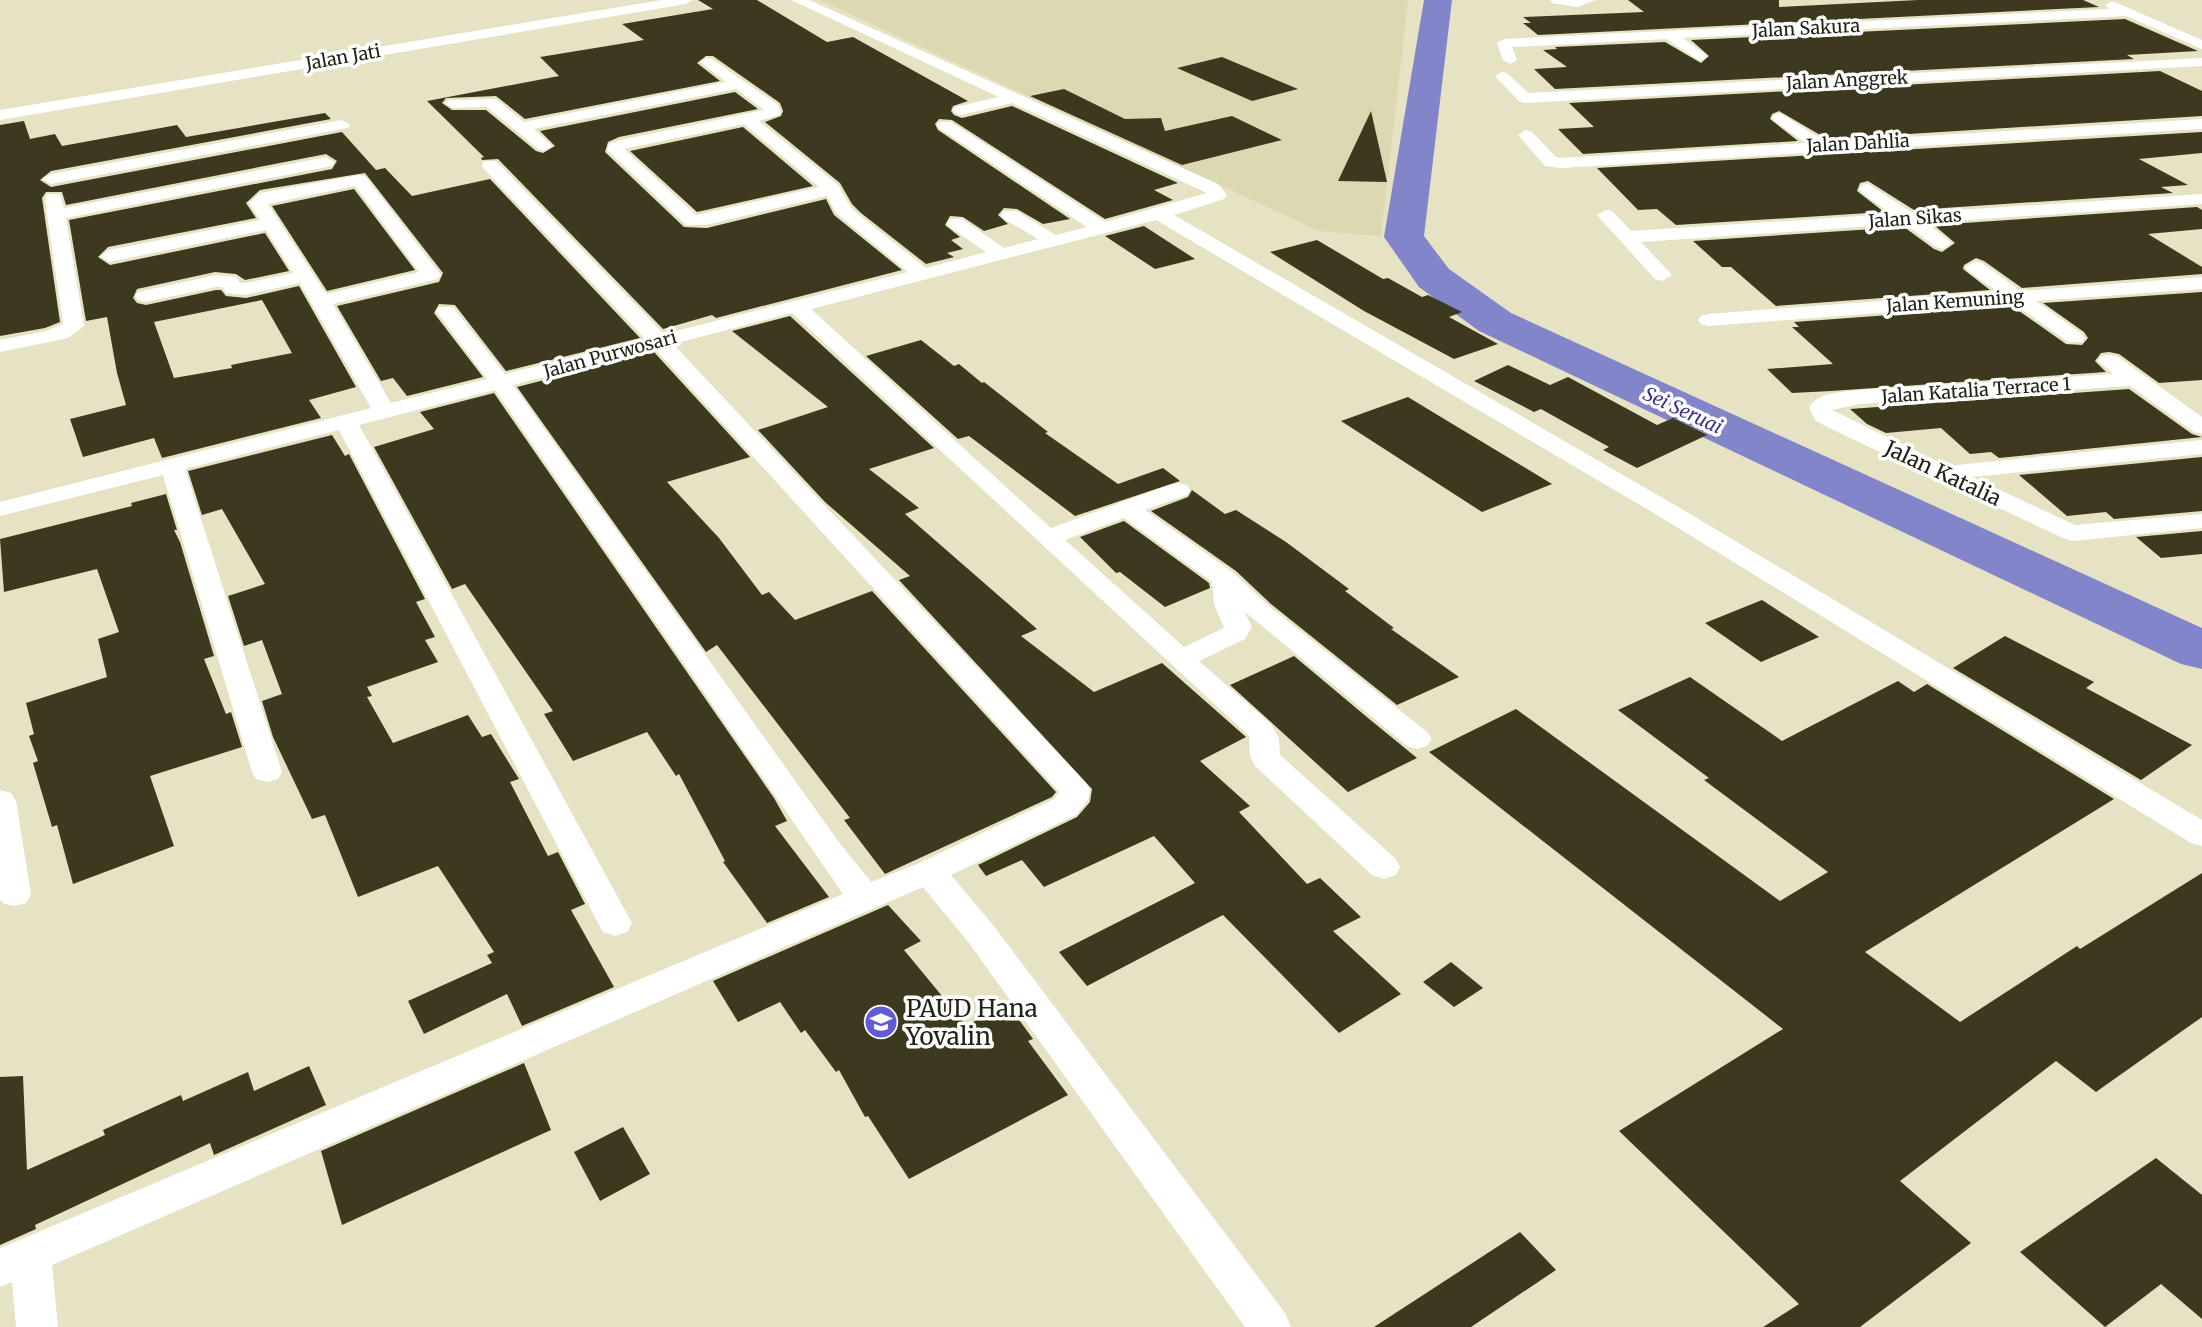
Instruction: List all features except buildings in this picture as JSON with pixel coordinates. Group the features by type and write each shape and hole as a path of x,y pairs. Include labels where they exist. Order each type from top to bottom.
{"street":[{"name":"Jalan Jati","path":"0,115 685,0"},
{"path":"798,0 1014,98"},
{"path":"1557,0 1577,3 1589,0"},
{"path":"2100,0 2202,45"},
{"name":"Jalan Sakura","path":"1510,60 1504,43 2127,12"},
{"path":"1669,35 1700,57"},
{"path":"708,62 772,108 773,112 626,143 615,147 615,150 692,221 832,189"},
{"name":"Jalan Anggrek","path":"1524,98 2202,62"},
{"path":"1720,71 1741,85"},
{"path":"1502,76 1539,112"},
{"path":"521,127 739,84"},
{"path":"961,110 1014,98"},
{"name":"Jalan Purwosari","path":"0,509 1103,229 1218,195 1212,187 1014,98"},
{"path":"453,103 491,102 544,146"},
{"path":"1780,118 1820,145"},
{"path":"747,119 832,189 842,209 922,274"},
{"name":"Jalan Dahlia","path":"1526,135 1551,162 1557,163 2202,124"},
{"path":"0,346 58,334 74,326 49,174 342,125"},
{"path":"945,125 1103,229"},
{"path":"56,215 326,162"},
{"path":"37,1327 15,1261 929,872 1065,807 1072,800 1075,790 659,341 489,165"},
{"path":"321,301 431,275 359,180 261,199 258,204 306,276 385,412"},
{"path":"1868,189 1943,243"},
{"name":"Jalan Sikas","path":"1627,237 2202,199"},
{"path":"1159,214 1671,513 2202,835"},
{"path":"1010,215 1054,241"},
{"path":"1606,215 1662,275"},
{"path":"109,256 273,223"},
{"path":"956,223 1000,254"},
{"path":"1975,267 2075,338"},
{"path":"145,296 216,281 229,281 233,289 239,290 306,276"},
{"name":"Jalan Kemuning","path":"1708,320 2202,283"},
{"path":"796,306 1049,537 1109,596 1261,731 1266,738 1263,754 1266,760 1384,867"},
{"path":"446,311 501,383 827,849 865,898"},
{"path":"2109,361 2202,427"},
{"name":"Jalan Katalia Terrace 1","path":"1820,407 1835,400 1859,397 2134,379"},
{"path":"2172,405 2202,402"},
{"name":"Jalan Katalia","path":"1820,407 1823,415 1835,422 2072,533 2202,521"},
{"path":"346,422 615,923"},
{"path":"1942,473 2202,447"},
{"path":"172,466 267,772"},
{"path":"1049,537 1178,490"},
{"path":"1127,509 1225,579 1260,612 1417,739"},
{"path":"1180,659 1235,632 1238,627 1227,604 1225,579"},
{"path":"0,801 14,894"},
{"path":"929,872 981,934 1270,1327"}],"shaded area":[{"path":"820,0 1408,0 1381,236 1319,231"}],"waterway":[{"name":"Sei Seruai","path":"1438,0 1404,237 1434,278 1495,322 2202,651"}],"place":[{"name":"PAUD Hana Yovalin","path":"881,1022"}]}
